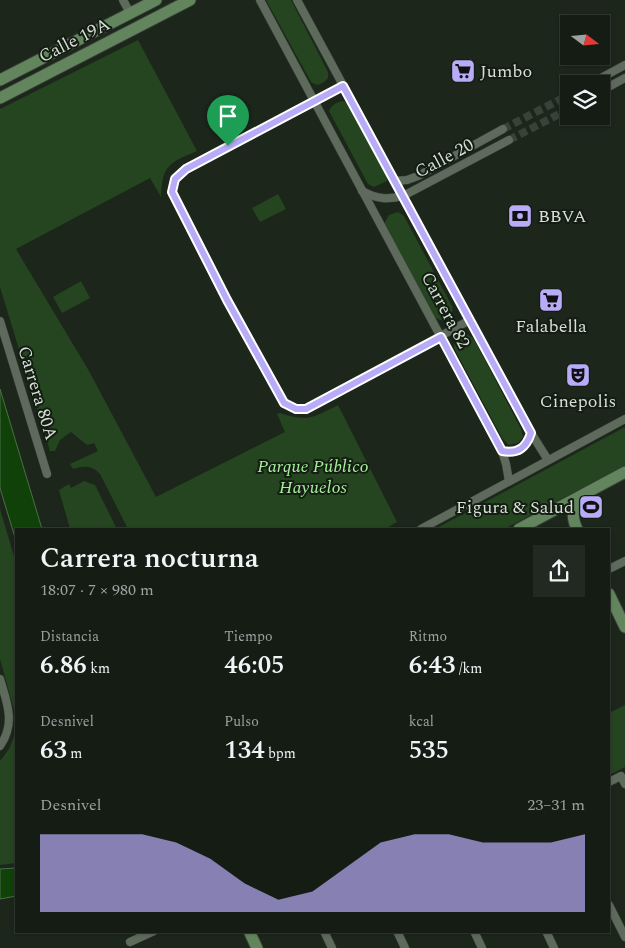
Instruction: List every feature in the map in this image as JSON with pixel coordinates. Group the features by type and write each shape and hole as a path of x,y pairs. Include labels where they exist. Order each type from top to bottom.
{"street":[{"path":"123,0 130,14"},
{"name":"Calle 19A","path":"0,80 156,0"},
{"name":"Calle 19A","path":"0,98 190,0"},
{"name":"Carrera 82","path":"260,0 502,451 509,481"},
{"name":"Carrera 82","path":"297,0 531,433 548,460"},
{"path":"607,75 625,65"},
{"path":"610,86 625,78"},
{"path":"343,86 186,169 175,179 172,192 227,300 284,403 296,409 306,409 470,320"},
{"name":"Calle 20","path":"395,181 407,180 418,176 503,129"},
{"name":"Calle 20","path":"362,191 381,199 403,196 509,140"},
{"name":"Carrera 80A","path":"0,321 47,474"},
{"path":"423,528 625,419"},
{"path":"502,451 513,452 522,449 529,441 531,433"},
{"path":"521,528 625,472"},
{"path":"574,524 576,503 586,493"},
{"path":"543,516 560,514 574,524"},
{"path":"610,569 625,562"},
{"path":"610,596 625,627"},
{"path":"0,679 7,703 10,723 0,746"},
{"path":"610,782 621,776 625,784"},
{"path":"610,907 625,938"},
{"path":"130,942 150,933"},
{"path":"250,933 256,948"},
{"path":"325,933 332,948"},
{"path":"398,933 405,948"},
{"path":"475,933 482,948"},
{"path":"547,933 554,948"}],"green space":[{"path":"266,0 291,0 328,72 328,78 323,83 317,85 311,82"},
{"name":"Parque Público Hayuelos","path":"138,40 197,151 169,166 163,178 161,197 150,178 16,249 89,371 156,497 285,432 277,414 304,418 316,416 338,405 397,522 387,528 127,528 100,474 94,469 87,467 73,469 70,464 98,451 94,443 87,445 71,432 60,440 55,451 50,451 0,287 0,109"},
{"path":"342,101 347,102 387,175 387,181 374,187 368,184 329,111 334,104"},
{"path":"278,194 286,209 260,222 252,208"},
{"path":"398,212 404,216 453,308 450,318 443,321 433,317 385,227 385,222 389,215"},
{"path":"81,281 90,298 62,313 53,297"},
{"path":"463,334 474,339 521,429 523,437 518,443 509,445 502,438 454,348 455,338"},
{"path":"625,427 625,465 506,528 437,528"},
{"path":"84,481 95,485 116,528 70,528 59,490 69,484 71,488"},
{"path":"0,509 15,560 15,713 0,659"},
{"path":"625,705 625,767 610,774 610,712"},
{"path":"15,734 15,863 0,865 0,761 9,749"}],"shaded area":[{"path":"0,389 42,528 15,528 15,538 0,488"},
{"path":"15,868 15,896 0,899 0,869"}],"tunnel":[{"path":"503,129 560,100"},
{"path":"509,140 560,114"}],"place":[{"name":"Jumbo","path":"463,71"},
{"name":"BBVA","path":"520,216"},
{"name":"Falabella","path":"551,300"},
{"name":"Cinepolis","path":"578,375"},
{"name":"Figura & Salud","path":"591,507"}],"route":[{"path":"343,86 531,433 525,447 513,452 502,451 441,337 306,409 296,409 284,403 227,300 172,192 175,179 179,174 228,146 343,86"}]}
